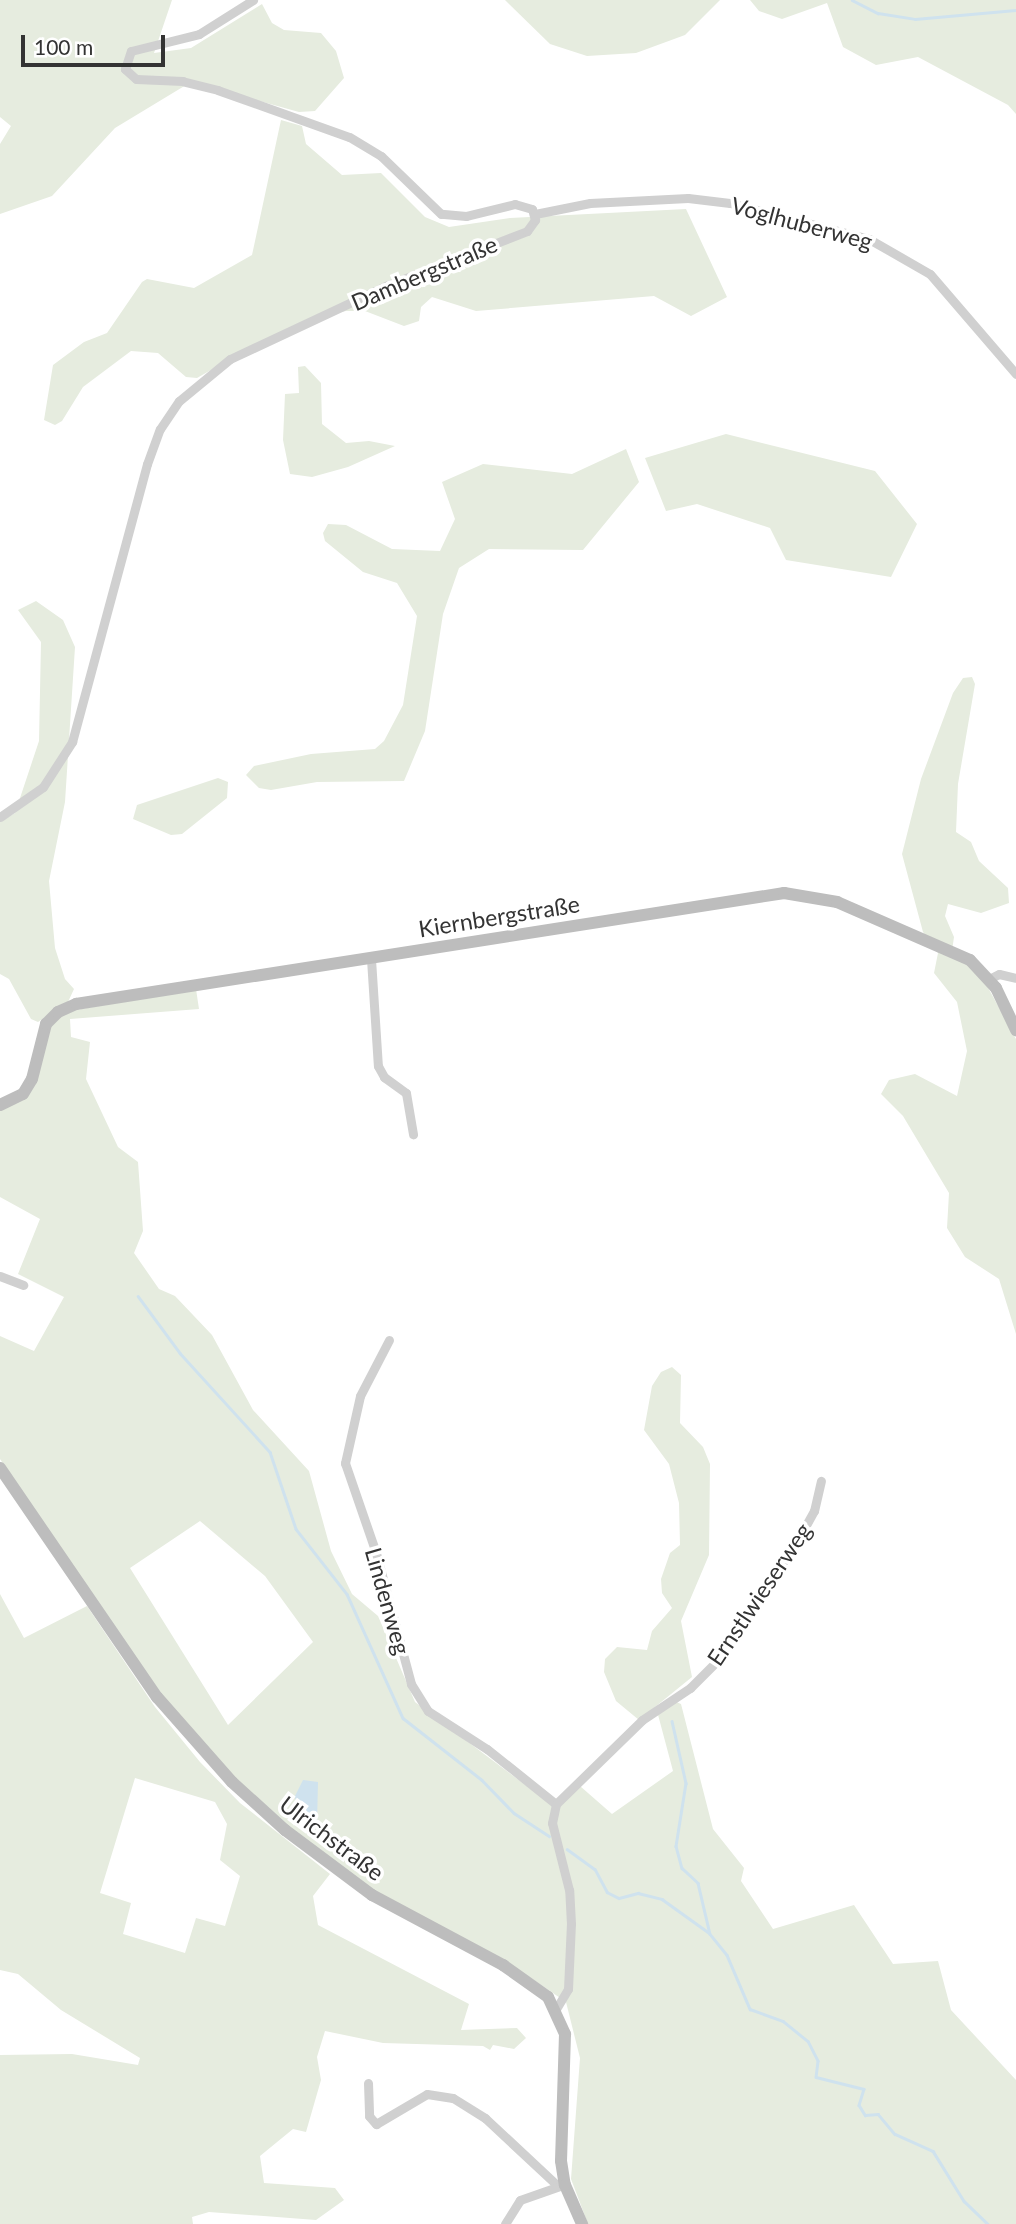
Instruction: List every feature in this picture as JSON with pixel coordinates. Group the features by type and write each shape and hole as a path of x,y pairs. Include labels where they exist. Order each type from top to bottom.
{"street":[{"name":"Dambergstraße","path":"0,817 43,787 72,742 147,464 160,429 178,401 230,359 388,285 527,230 536,214 525,205 515,204 466,216 441,214 381,156 349,137 198,85 136,79 125,69 131,51 200,34 253,0"},
{"name":"Voglhuberweg","path":"536,214 590,203 688,198 845,231 889,248 930,274 1016,374"},
{"name":"Kiernbergstraße","path":"0,1105 28,1087 46,1024 67,1007 741,898 802,893 837,902 956,952 989,979 1016,1030"},
{"path":"371,958 378,1066 384,1077 406,1093 413,1134"},
{"path":"989,979 999,974 1016,978"},
{"path":"0,1276 23,1285"},
{"name":"Lindenweg","path":"389,1340 360,1396 345,1462 376,1553 415,1695 439,1719 487,1749 556,1804"},
{"name":"Ulrichstraße","path":"0,1468 157,1697 232,1782 343,1875 407,1916 522,1976 556,2009"},
{"name":"Ernstlwieserweg","path":"556,1804 642,1720 690,1688 719,1659 800,1536 814,1511 821,1481"},
{"path":"556,1804 552,1823 569,1889 571,1924 568,1989 556,2009 567,2052 562,2186"},
{"path":"368,2083 369,2116 376,2124 427,2094 453,2098 485,2118 562,2186 582,2224"},
{"path":"505,2224 520,2200 562,2186"}],"shaded area":[{"path":"0,0 172,0 154,53 191,48 262,4 272,23 284,30 321,33 336,51 344,78 315,111 299,112 191,82 115,128 52,196 0,214 0,144 11,126 0,117"},
{"path":"505,0 720,0 685,35 636,53 587,56 550,44"},
{"path":"750,0 1016,0 1016,114 1008,105 918,57 876,65 843,47 827,3 782,19 759,11"},
{"path":"281,120 302,126 306,144 342,175 381,173 425,217 449,227 510,218 686,209 727,297 691,316 654,296 476,311 432,297 421,307 419,321 404,326 365,311 346,311 316,318 253,346 197,378 186,377 158,353 131,351 83,387 62,421 55,425 44,420 53,365 84,342 107,333 142,282 147,279 194,288 252,255"},
{"path":"305,366 321,383 322,424 346,443 369,441 395,446 348,467 312,477 290,474 283,440 285,394 299,393 298,367"},
{"path":"726,434 875,471 917,524 891,577 786,560 770,528 697,504 666,511 645,458"},
{"path":"626,449 639,482 583,550 489,549 459,568 443,614 425,731 404,781 317,782 271,790 259,788 246,775 254,766 311,754 375,749 384,741 403,705 417,616 397,583 363,572 325,541 323,533 328,524 346,525 392,549 440,551 455,519 442,482 483,464 572,474"},
{"path":"36,601 63,620 75,647 65,802 49,881 55,948 65,979 74,989 68,1002 38,1022 31,1019 9,979 0,974 0,822 15,813 39,741 41,642 18,610"},
{"path":"972,677 975,684 958,784 956,832 971,842 979,861 1008,888 1009,903 981,913 948,904 945,916 954,937 952,951 979,971 1016,1039 1016,1334 999,1279 965,1257 947,1228 949,1193 903,1116 881,1094 889,1080 915,1074 957,1096 967,1051 957,1002 934,973 938,953 923,932 902,854 921,779 953,693 963,678"},
{"path":"218,778 228,782 227,798 182,834 171,835 133,819 137,805"},
{"path":"196,989 199,1009 70,1019 71,1037 90,1042 86,1079 118,1147 138,1162 143,1231 134,1253 159,1289 175,1296 212,1335 253,1410 309,1471 331,1551 352,1594 378,1616 415,1702 552,1805 580,1786 612,1814 673,1771 657,1711 674,1701 681,1704 713,1829 744,1868 741,1881 773,1929 854,1905 893,1964 938,1961 951,2010 1016,2080 1016,2224 588,2224 571,2179 580,2058 566,2002 528,1976 395,1905 310,1845 240,1784 156,1689 0,1459 0,1336 34,1351 64,1297 18,1274 40,1219 0,1197 0,1109 21,1100 52,1022 70,1011","holes":["200,1521 265,1576 313,1642 228,1725 130,1568"]},
{"path":"672,1367 681,1375 680,1423 703,1447 710,1464 709,1555 681,1621 692,1677 639,1720 616,1701 604,1672 605,1659 617,1647 647,1650 652,1631 672,1608 662,1593 661,1579 670,1553 680,1545 679,1503 669,1464 644,1430 652,1386 661,1372"},
{"path":"0,1594 24,1638 87,1606 155,1707 200,1762 240,1803 330,1874 313,1896 318,1925 469,2004 461,2030 517,2028 526,2038 514,2049 493,2045 490,2050 483,2046 383,2043 325,2031 317,2057 321,2080 306,2132 293,2129 260,2156 264,2183 335,2188 344,2200 316,2220 209,2212 192,2217 193,2224 0,2224 0,2055 72,2054 138,2065 140,2058 61,2010 18,1974 0,1970","holes":["135,1778 215,1802 227,1824 220,1860 240,1876 225,1926 196,1918 185,1953 123,1934 131,1903 100,1893"]}],"water":[{"path":"303,1780 318,1782 317,1823 297,1812 295,1796"}],"waterway":[{"path":"852,0 878,13 915,19 1016,10"},
{"path":"138,1296 180,1353 270,1452 296,1529 347,1594 403,1718 482,1780 514,1813 549,1836"},
{"path":"672,1721 686,1783 676,1846 682,1868 698,1883 710,1934 727,1955 750,2009 783,2021 808,2041 818,2061 816,2077 864,2089 859,2105 865,2115 878,2114 895,2134 933,2151 964,2201 988,2224"},
{"path":"567,1849 595,1869 607,1892 619,1898 638,1893 662,1899 708,1932"}]}
